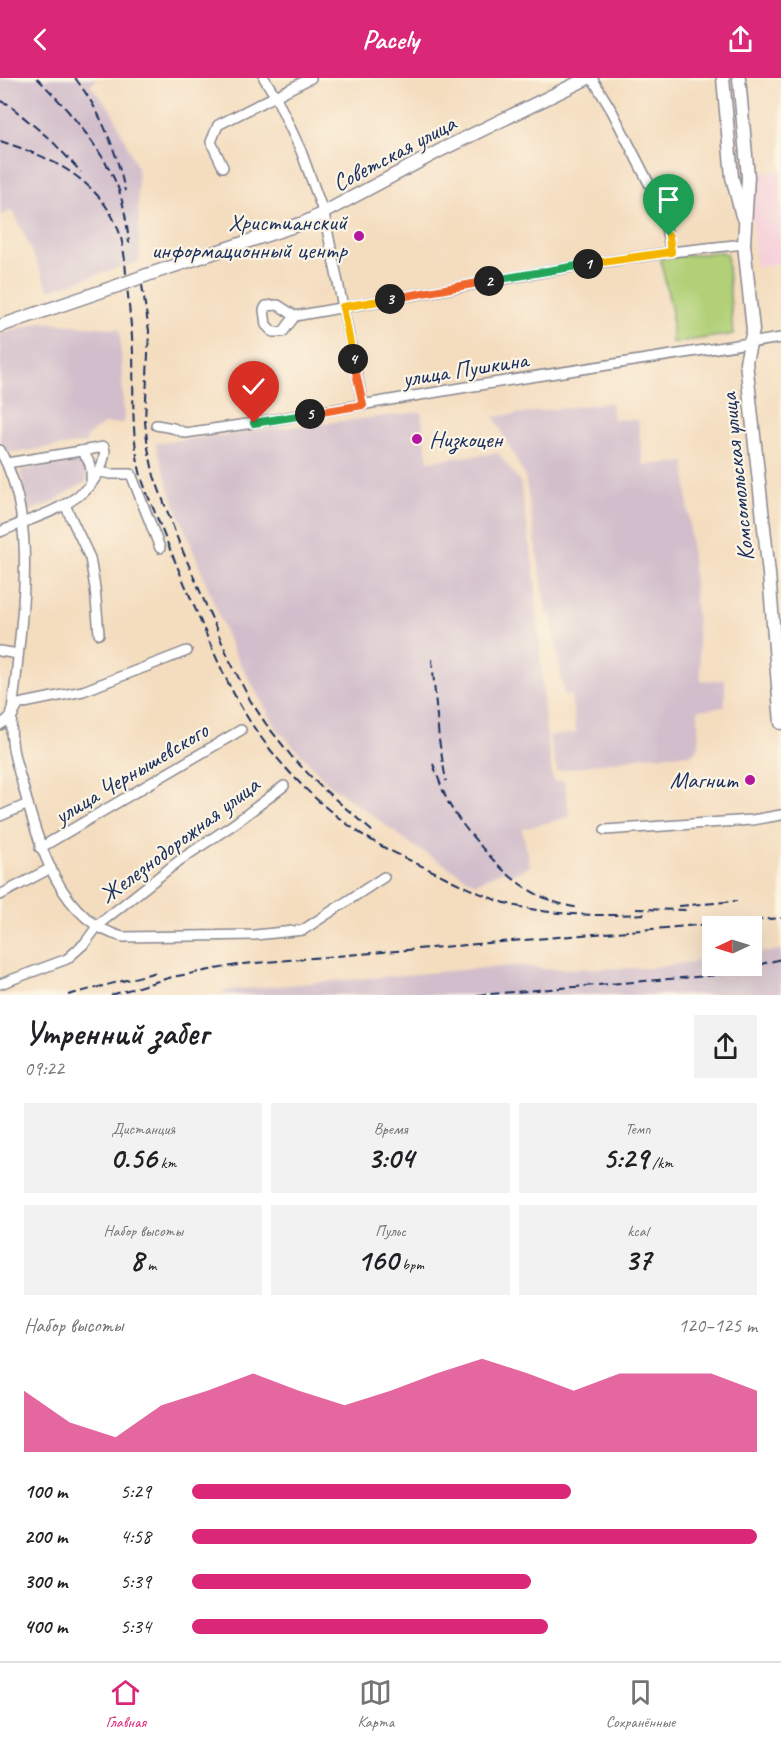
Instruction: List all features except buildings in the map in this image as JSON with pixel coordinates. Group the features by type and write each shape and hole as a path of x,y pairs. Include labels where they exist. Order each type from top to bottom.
{"main road":[{"name":"Советская улица","path":"0,326 306,222 443,149 588,78"},
{"name":"Комсомольская улица","path":"723,78 732,177 744,228"},
{"name":"Комсомольская улица","path":"739,78 748,177 744,244 753,330 746,362 769,574 781,723"}],"street":[{"path":"264,78 276,97 301,151 324,214 363,405"},
{"path":"223,166 211,142 218,125 311,78"},
{"path":"592,78 612,111 662,210 671,252"},
{"path":"295,316 577,266 744,244"},
{"name":"улица Пушкина","path":"156,425 185,433 781,338"},
{"path":"0,532 65,505 83,494 103,462 104,447 7,463"},
{"path":"0,450 7,463 22,522 25,572 12,716 12,741 40,848 73,905 98,926"},
{"path":"81,451 87,457 92,470 90,485"},
{"path":"98,473 131,474 160,548"},
{"path":"65,505 90,558 96,588 99,634"},
{"path":"0,651 18,654"},
{"path":"0,725 12,716 19,704 83,691 187,651"},
{"name":"улица Чернышевского","path":"40,848 241,730"},
{"name":"Железнодорожная улица","path":"0,984 67,959 85,944 98,926 180,860 234,824 284,786"},
{"path":"0,816 28,804"},
{"path":"605,830 752,820 781,814"},
{"path":"0,895 51,868"},
{"name":"Железнодорожная улица","path":"98,926 111,934 123,937 255,935 303,930 384,876"}],"shaded area":[{"path":"0,78 98,78 90,85 112,111 137,167 140,261 49,290 13,210 0,216"},
{"path":"781,170 781,263 756,267 748,174"},
{"path":"41,322 120,329 124,423 104,424 87,436 86,443 7,453 0,438 0,334"},
{"path":"611,402 613,419 638,420 643,465 685,462 701,681 725,680 725,707 698,710 699,747 692,754 643,756 557,771 549,736 576,733 571,695 564,695 551,615 547,616 525,476 494,417"},
{"path":"421,412 428,461 498,453 520,482 535,578 545,724 553,782 564,780 570,817 522,829 530,866 509,876 503,871 475,883 417,848 330,785 278,730 232,649 170,491 155,443"},
{"path":"77,458 88,468 87,481 48,505 30,511 20,470"},
{"path":"781,950 781,995 217,995 228,990 520,965 547,969 649,968 702,960 702,976 762,976 762,953"}],"green space":[{"path":"721,252 727,254 733,334 672,343 672,312 660,258"}],"railway":[{"path":"37,78 82,128 102,156 122,199 129,243"},
{"path":"75,78 100,118 117,160 125,191"},
{"path":"0,101 8,104 52,141 81,172"},
{"path":"0,141 52,161 67,170 95,193 107,207 116,224 125,262 133,353 136,453 142,478 210,645 226,678 243,711 279,760 308,792 358,832 399,855 486,896 516,906 548,912 597,915 646,914"},
{"path":"142,285 149,331 145,422 148,448 154,476 178,540 230,661 250,700 266,724 292,757 319,785 373,832"},
{"path":"432,659 439,740 446,781"},
{"path":"433,764 455,813 500,867 535,893 549,900 580,908"},
{"path":"679,906 737,901"},
{"path":"636,909 689,910"},
{"path":"111,995 172,977 243,964 781,918"},
{"path":"477,995 718,975 781,959"},
{"path":"68,995 157,972"}],"place":[{"name":"Христианский информационный центр","path":"359,236"},
{"name":"Низкоцен","path":"417,439"},
{"name":"Магнит","path":"750,780"}],"route":[{"path":"254,423 363,405 343,307 671,252 669,236"}]}
